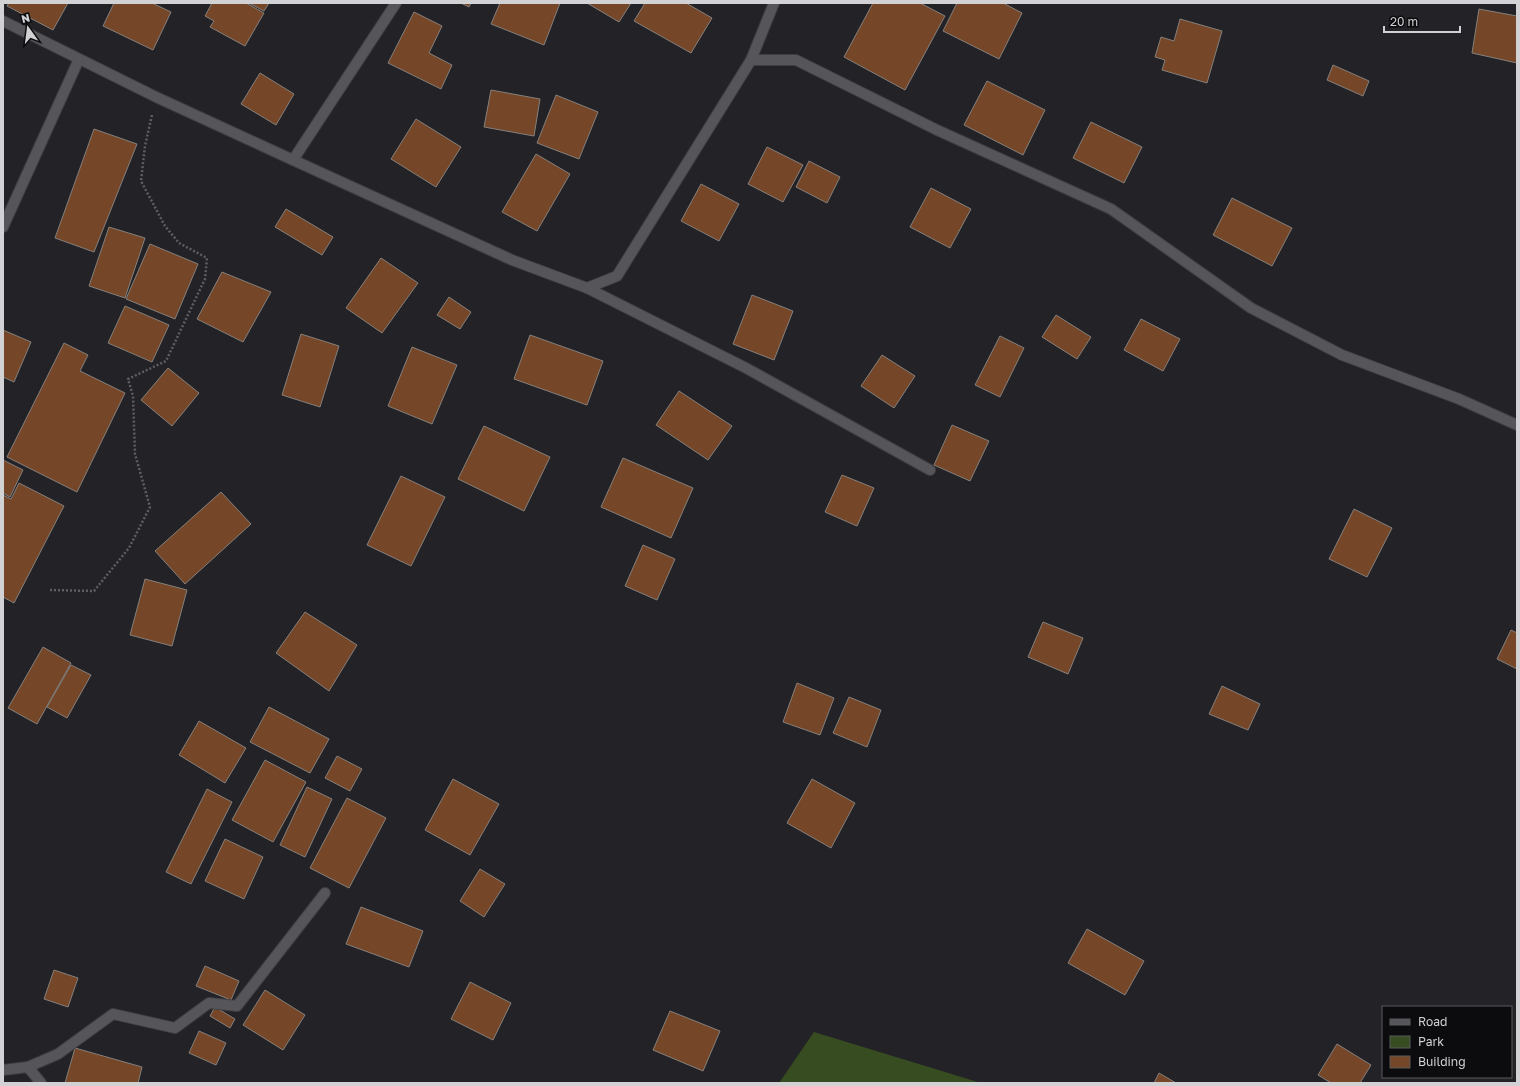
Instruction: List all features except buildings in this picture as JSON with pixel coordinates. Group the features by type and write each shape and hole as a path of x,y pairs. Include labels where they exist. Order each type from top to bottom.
{"street":[{"path":"293,160 396,3"},
{"path":"587,288 617,276 751,60 774,3"},
{"path":"3,21 156,97 293,160 512,260 587,288 746,368 930,470"},
{"path":"3,227 79,59"},
{"path":"751,60 796,60 937,130 1111,209 1251,308 1342,355 1459,399 1517,425"},
{"path":"3,1070 28,1067 58,1054 113,1014 175,1028 209,1003 237,1006 325,893"},
{"path":"28,1067 41,1083"}],"path":[{"path":"50,590 94,591 129,548 150,507 136,454 133,396 128,379 166,361 205,279 207,258 179,243 165,226 141,181 145,146 156,97"}],"green space":[{"path":"814,1032 981,1083 779,1083"}]}
